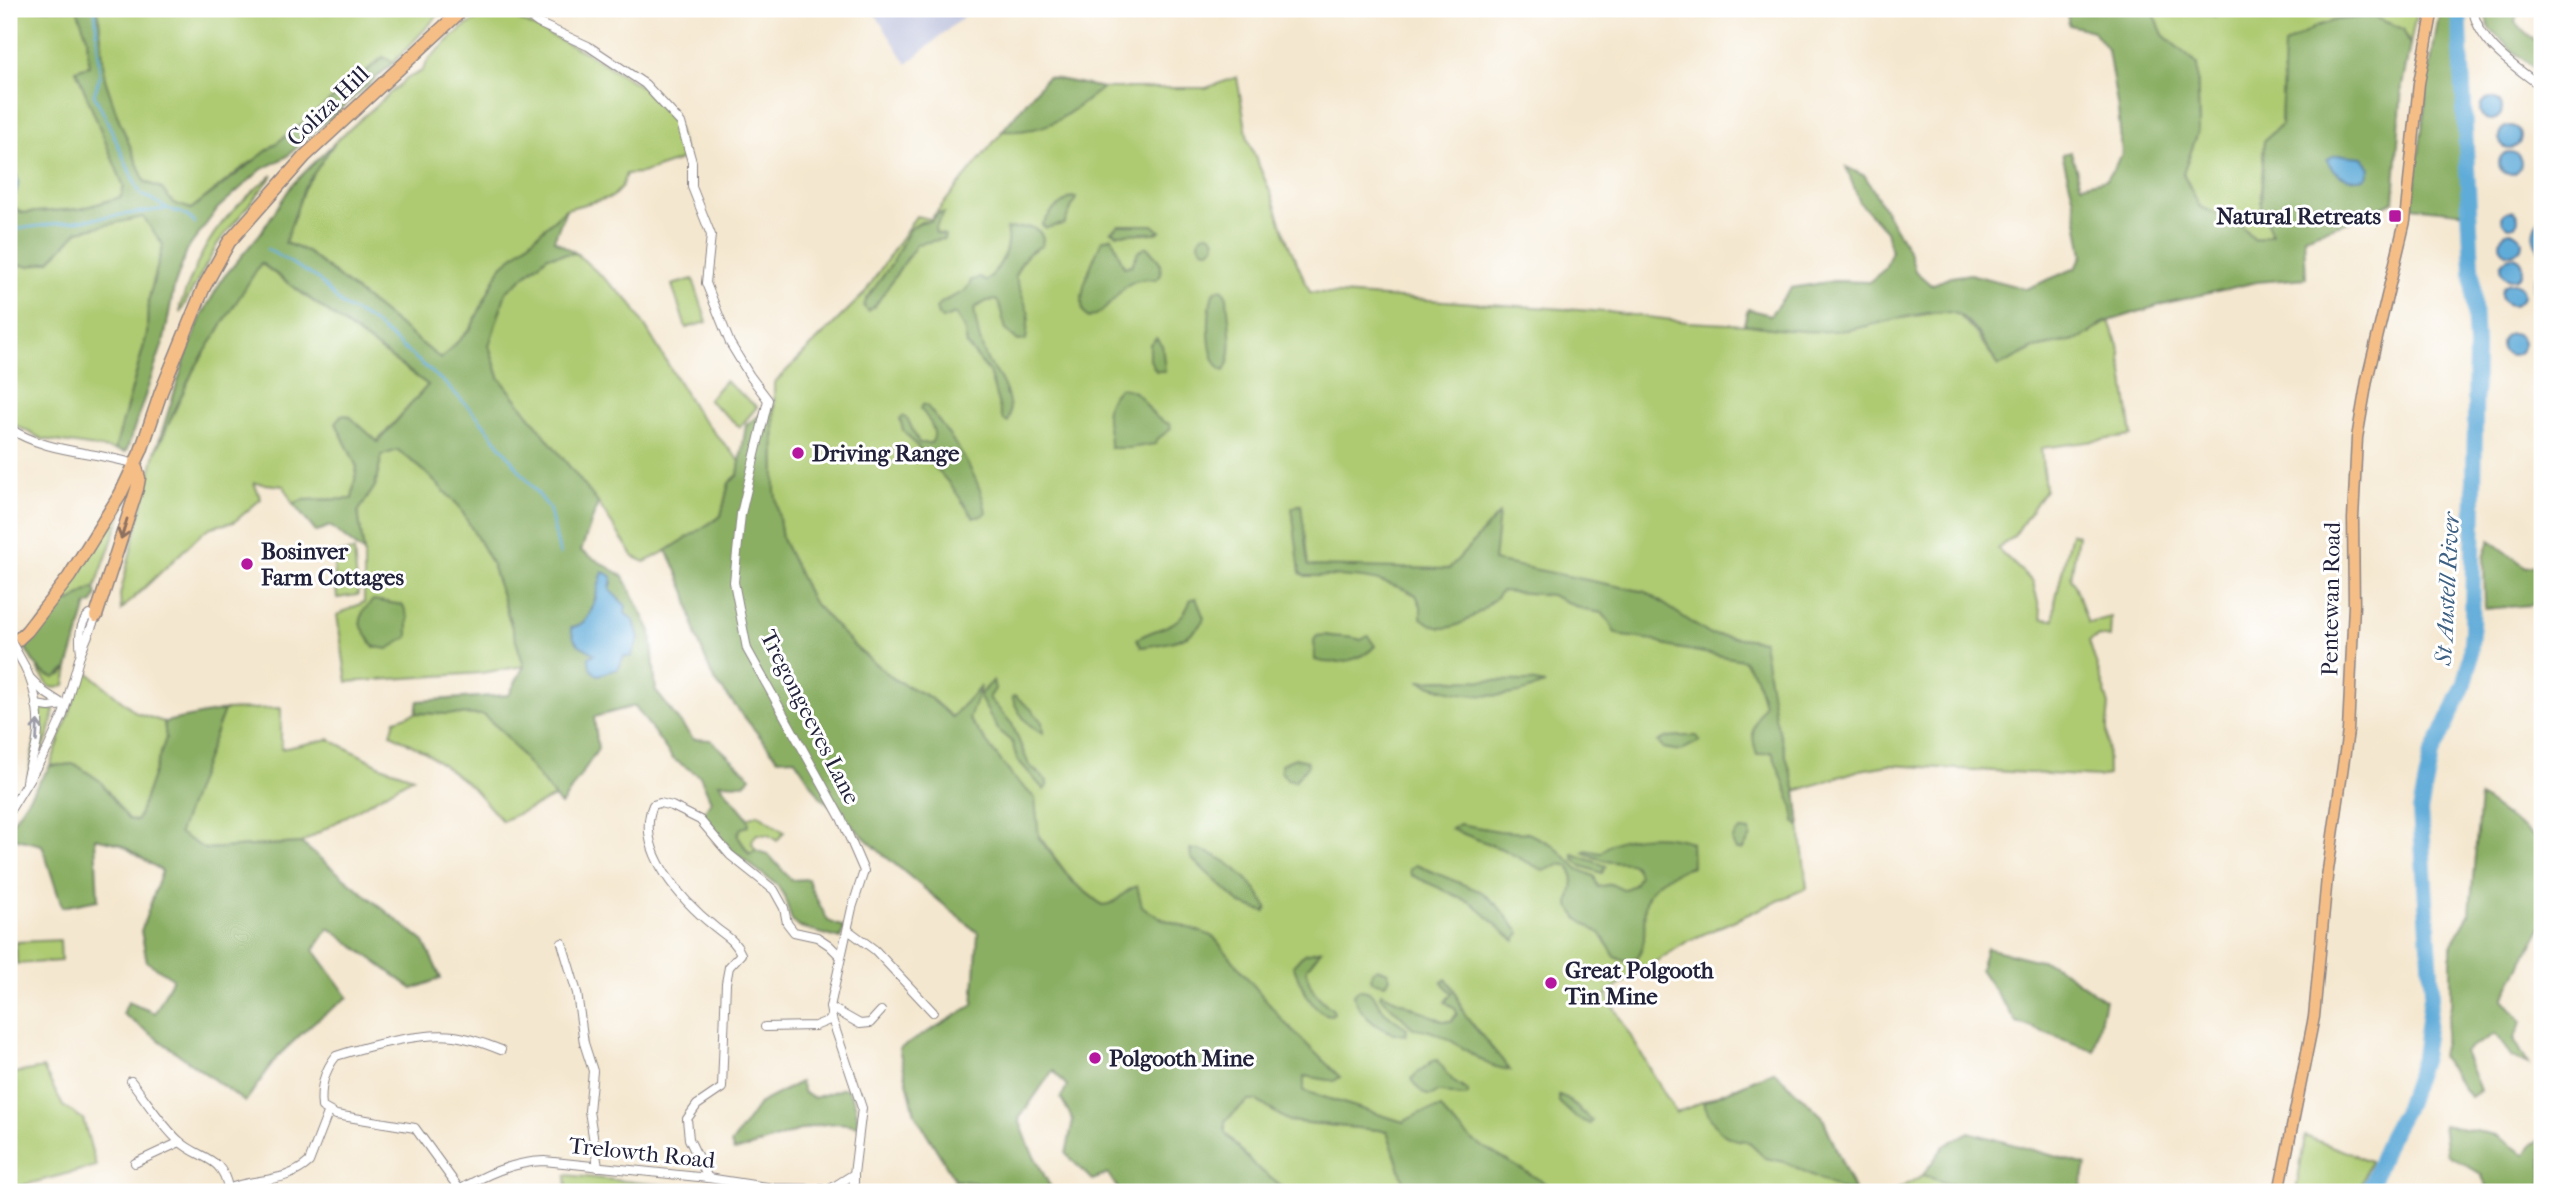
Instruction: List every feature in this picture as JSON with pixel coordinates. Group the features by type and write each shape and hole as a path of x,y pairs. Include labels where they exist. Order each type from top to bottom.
{"highway":[{"name":"Coliza Hill","path":"135,464 205,287 229,242 304,156 463,9"},
{"path":"96,616 139,478 135,464"},
{"path":"9,648 27,631 74,569 102,527 135,464"}],"main road":[{"name":"Pentewan Road","path":"2279,1192 2314,1017 2327,877 2348,731 2354,618 2353,519 2357,438 2367,380 2405,221 2419,83 2433,9"}],"street":[{"name":"Tregongeeves Lane","path":"519,9 538,23 588,46 645,84 681,123 692,162 692,187 711,235 706,283 730,342 768,400 741,514 734,582 747,649 841,818 864,871 852,908 831,1007 832,1019 862,1108 854,1192"},
{"path":"2473,9 2480,31 2512,65 2542,87"},
{"path":"9,428 38,444 112,457 135,464"},
{"path":"9,812 26,782 39,766 63,715 81,652 79,643 83,620 89,615 96,616"},
{"path":"9,638 30,678 35,702 38,734 26,782"},
{"path":"30,678 44,692 64,705"},
{"path":"35,702 44,692"},
{"path":"35,702 49,707 64,705"},
{"path":"708,1178 689,1139 687,1119 697,1105 722,1088 726,983 729,967 741,954 737,943 716,928 664,874 652,851 648,825 653,805 660,803 672,806 701,820 730,855 774,890 784,908 787,923 794,932 817,937 829,944 841,957"},
{"path":"848,930 875,950 933,1012"},
{"path":"562,943 577,993 584,1043 593,1071 589,1111 598,1167"},
{"path":"831,1007 860,1024 870,1023 881,1011"},
{"path":"765,1027 815,1026 832,1019"},
{"path":"458,1191 415,1128 328,1113 322,1107 321,1098 328,1066 336,1056 430,1035 472,1040 501,1050"},
{"path":"131,1081 180,1142 220,1167 226,1176 225,1190 284,1177 303,1168 309,1162 328,1113"},
{"path":"135,1163 180,1142"},
{"name":"Trelowth Road","path":"458,1191 501,1169 526,1161 544,1161 828,1192"},
{"path":"828,1192 854,1174"},
{"path":"727,1182 727,1192"}],"shaded area":[{"path":"872,9 968,9 963,17 907,64"}],"green space":[{"path":"9,9 77,9 87,37 89,66 76,70 124,186 121,197 80,209 22,213 9,203 9,197 14,197 17,175 9,168"},
{"path":"77,9 98,9 105,79 145,182 161,188 173,203 191,209 384,57 393,63 286,157 262,169 218,208 187,250 174,287 164,340 126,452 115,450 147,334 148,302 163,245 143,217 78,231 50,261 30,266 9,264 9,203 22,213 80,209 121,197 124,187 76,70 89,66 87,37"},
{"path":"98,9 444,9 393,63 383,57 273,148 242,168 191,209 173,203 161,188 145,182 105,79"},
{"path":"2066,9 2152,9 2163,35 2197,64 2199,129 2183,174 2200,207 2236,221 2255,240 2272,234 2261,209 2264,140 2281,125 2284,45 2317,26 2336,20 2371,16 2403,29 2410,45 2402,86 2394,201 2361,217 2304,237 2306,278 2257,282 2170,302 2103,323 2080,339 2034,348 1999,366 1971,325 1959,315 1950,312 1921,314 1847,330 1821,332 1744,324 1748,309 1770,315 1791,288 1834,281 1869,282 1885,269 1891,252 1886,231 1860,203 1846,167 1865,176 1910,253 1915,271 1931,285 1951,277 1970,274 2026,289 2076,268 2083,255 2073,196 2062,154 2071,152 2081,185 2107,179 2122,154 2108,51 2093,31 2069,25"},
{"path":"2152,9 2199,9 2199,12 2215,16 2217,9 2417,9 2410,45 2403,29 2371,16 2336,20 2317,26 2285,45 2281,125 2264,140 2261,209 2272,234 2255,240 2236,221 2200,207 2183,173 2199,129 2197,64 2163,35"},
{"path":"2440,9 2456,9 2467,213 2412,207"},
{"path":"2484,9 2518,9 2515,23 2542,47 2542,74 2489,28"},
{"path":"490,11 507,14 587,53 642,87 676,125 686,158 642,173 626,174 621,188 612,197 566,209 500,268 471,328 441,359 306,251 285,243 304,188 335,142 406,79 422,71 429,59 461,29"},
{"path":"1047,77 1103,88 1206,88 1237,77 1248,140 1310,292 1608,312 1688,322 1847,330 1947,311 1959,315 1999,366 2034,348 2080,339 2109,321 2120,351 2132,436 2041,448 2045,490 2014,536 1998,549 2033,582 2042,619 2054,620 2055,602 2071,533 2078,535 2071,578 2088,623 2111,617 2110,638 2099,636 2089,641 2109,705 2108,775 2098,777 1889,765 1860,770 1796,791 1807,888 1688,941 1606,994 1676,1113 1774,1071 1822,1116 1855,1192 1582,1192 1552,1187 1403,1122 1304,1091 1102,905 1073,882 951,717 929,697 895,680 856,648 812,601 782,539 775,491 774,383 864,294 916,216 931,219"},
{"path":"1047,77 1103,88 1057,121 1033,129 1002,131"},
{"path":"335,142 304,188 285,243 306,251 441,359 471,328 500,268 566,209 554,240 576,253 548,256 506,292 489,346 499,377 598,503 581,551 623,576 651,631 656,691 693,739 711,740 751,777 744,784 719,783 748,818 749,826 741,828 737,835 749,854 756,850 769,855 791,880 808,879 828,921 844,927 841,939 799,927 792,921 784,896 777,885 731,850 703,814 711,801 700,776 673,759 635,706 594,717 598,749 561,805 502,731 483,715 416,713 418,701 509,695 524,666 492,564 459,506 423,470 398,450 382,455 375,486 358,512 364,553 330,526 316,532 293,504 302,500 352,499 357,467 336,423 341,415 349,416 378,442 428,385 261,263 193,371 155,453 202,315 223,278 260,234 292,185","holes":["612,583 610,590 620,599 624,613 634,621 639,638 631,656 624,656 618,669 598,675 594,654 571,628 586,619 596,594"]},
{"path":"273,175 218,243 180,313 180,306 193,273 214,234 235,209"},
{"path":"1071,197 1076,198 1064,224 1046,228 1042,225 1053,210"},
{"path":"939,213 944,213 935,228 936,233 945,235 944,239 917,244 875,306 868,311 864,307 866,300 892,263 910,229 921,222 931,221"},
{"path":"144,216 164,245 148,302 147,334 115,450 42,439 9,422 9,264 30,266 50,261 78,231"},
{"path":"1119,225 1153,225 1160,231 1117,234 1111,231"},
{"path":"1031,227 1039,231 1043,238 1042,246 1025,258 1015,276 1029,314 1026,340 1018,341 1006,330 996,300 987,301 974,308 985,356 1001,380 1008,398 1008,422 1003,420 989,372 967,345 964,328 955,314 942,319 936,308 945,300 960,294 971,280 980,278 986,281 991,276 1006,250 1006,229"},
{"path":"1207,234 1213,236 1213,248 1207,250 1201,248 1199,242 1201,236"},
{"path":"1112,237 1124,267 1132,265 1138,252 1147,247 1160,262 1161,275 1156,280 1132,282 1106,308 1088,318 1083,311 1082,302 1086,280 1102,240"},
{"path":"576,253 631,303 699,416 740,461 738,475 729,483 721,516 645,562 634,557 598,503 499,377 489,346 506,292 548,256"},
{"path":"260,263 428,385 377,442 349,416 341,415 336,423 357,467 352,499 302,500 293,504 284,486 254,483 261,499 234,522 211,527 202,533 121,610 120,595 155,453 193,371"},
{"path":"693,279 707,322 686,328 672,285"},
{"path":"1218,289 1223,290 1227,297 1230,325 1230,356 1224,371 1213,357 1209,335 1211,301 1213,293"},
{"path":"1156,338 1162,345 1165,371 1156,371 1150,360 1150,344"},
{"path":"725,381 757,407 740,427 708,400"},
{"path":"1119,388 1136,393 1160,420 1169,424 1171,429 1156,440 1156,444 1110,448 1108,403"},
{"path":"923,404 945,430 978,485 986,513 979,517 973,517 953,488 903,430 900,419 903,416 908,420 919,443 931,443 934,430 921,409"},
{"path":"774,405 775,491 782,539 812,601 856,648 895,680 929,697 952,717 981,686 969,719 1014,778 1035,798 1039,838 1073,882 1102,905 1113,902 1137,886 1142,906 1150,912 1213,936 1284,1022 1340,1077 1334,1081 1304,1076 1304,1091 1403,1122 1420,1113 1441,1108 1473,1141 1552,1187 1583,1192 1475,1192 1469,1189 1407,1191 1387,1131 1289,1121 1257,1101 1248,1101 1225,1121 1225,1133 1253,1164 1288,1192 1120,1192 1108,1174 1092,1180 1066,1154 1073,1120 1061,1098 1067,1086 1053,1070 1019,1119 1029,1146 1053,1192 996,1192 989,1184 955,1180 915,1114 899,1049 973,1005 978,933 879,851 819,795 794,758 778,759 713,678 697,638 686,593 666,551 721,516 729,483 738,475 746,425"},
{"path":"398,450 423,470 459,506 492,564 524,666 481,673 347,682 337,615 364,602 364,553 358,512 375,486 382,455"},
{"path":"132,485 95,588 65,604 59,602 105,534"},
{"path":"1301,504 1308,566 1449,569 1499,514 1494,561 1646,592 1709,634 1763,641 1775,717 1796,791 1800,828 1795,822 1792,804 1772,752 1757,755 1753,729 1764,705 1756,677 1743,660 1623,636 1614,632 1602,613 1584,610 1551,595 1501,591 1466,621 1449,628 1436,627 1421,618 1421,606 1416,595 1402,588 1362,578 1305,576 1300,573 1292,508"},
{"path":"2490,540 2526,567 2542,564 2542,604 2485,609 2484,558"},
{"path":"354,551 358,595 337,598 333,554"},
{"path":"95,588 97,595 93,603 87,605 68,668 55,678 49,676 35,664 23,643 59,602 69,602"},
{"path":"1196,598 1204,618 1193,632 1177,640 1141,647 1137,639 1175,622 1191,599"},
{"path":"373,600 403,605 408,618 408,637 388,649 374,647 360,624 363,611"},
{"path":"1317,636 1361,640 1368,636 1375,646 1355,659 1322,662 1315,660 1314,640"},
{"path":"68,668 65,685 57,688 50,687 37,669 48,676 62,675"},
{"path":"85,670 137,713 164,722 166,738 137,821 128,820 100,781 75,764 50,766"},
{"path":"993,681 995,689 989,698 1012,724 1029,765 1047,781 1044,790 1017,759 1012,742 999,731 981,700 980,694"},
{"path":"1419,681 1530,681 1545,684 1517,693 1489,696 1453,692"},
{"path":"1015,696 1042,722 1043,733 1020,714 1012,697"},
{"path":"41,708 54,709 53,718 45,744 28,776"},
{"path":"281,708 281,749 329,739 381,766 413,777 301,843 205,849 178,833 224,710"},
{"path":"224,710 179,833 205,849 301,843 424,942 441,978 413,989 329,928 314,950 348,997 314,1022 278,1056 245,1102 123,1014 128,1002 155,1013 173,978 147,962 141,931 162,871 120,844 95,838 98,900 62,907 42,845 9,837 9,827 50,766 75,764 100,781 128,819 137,821 166,738 164,722"},
{"path":"416,713 483,715 502,731 555,797 502,821 472,787 427,753 391,734 395,720"},
{"path":"1696,736 1700,741 1680,751 1663,748 1658,742 1667,737"},
{"path":"1295,758 1307,761 1308,765 1295,781 1287,779 1281,772 1281,764"},
{"path":"2480,797 2542,842 2542,926 2503,999 2522,1022 2514,1039 2528,1064 2512,1057 2495,1034 2464,1052 2480,1090 2470,1097 2441,1056 2451,1005 2451,945 2470,913"},
{"path":"758,814 784,832 777,841 768,835 757,834 752,844 756,850 750,854 737,835 741,828 749,826 748,818"},
{"path":"1459,824 1528,833 1553,845 1578,869 1594,876 1598,887 1611,884 1623,890 1634,885 1639,876 1637,870 1629,863 1605,861 1583,852 1586,850 1601,853 1609,846 1630,838 1657,836 1691,842 1692,866 1666,878 1650,891 1646,900 1641,950 1636,959 1624,961 1615,957 1601,934 1578,919 1569,906 1573,882 1569,866 1559,864 1544,871 1504,850 1451,829"},
{"path":"1741,830 1750,831 1751,837 1742,850 1736,850 1733,839"},
{"path":"1190,849 1213,855 1235,869 1254,887 1267,908 1265,912 1241,904 1191,858"},
{"path":"1573,854 1606,866 1602,873 1582,866 1573,858"},
{"path":"1416,865 1482,892 1498,906 1520,933 1515,941 1472,903 1411,875 1410,869"},
{"path":"60,940 61,961 17,964 16,942"},
{"path":"1986,948 2053,964 2105,1000 2094,1051 2016,1022 1980,969"},
{"path":"1321,950 1307,968 1308,975 1314,992 1333,1010 1331,1015 1312,1004 1293,966 1304,954"},
{"path":"1377,968 1388,972 1390,978 1385,984 1371,981 1372,972"},
{"path":"1446,979 1467,1018 1510,1070 1490,1065 1434,1032 1413,1028 1380,996 1381,993 1443,1021 1451,1021 1457,1014 1455,1008 1445,1002 1452,993 1442,982"},
{"path":"1358,990 1371,993 1383,1010 1407,1028 1406,1035 1397,1034 1373,1023 1361,1010 1353,995"},
{"path":"1437,1060 1454,1082 1468,1091 1468,1095 1423,1093 1412,1079 1432,1061"},
{"path":"43,1068 63,1106 83,1119 96,1166 9,1189 9,1074"},
{"path":"1774,1071 1822,1116 1854,1191 1842,1190 1785,1162 1765,1158 1747,1141 1730,1138 1714,1124 1703,1102"},
{"path":"800,1082 804,1093 814,1098 845,1088 852,1096 858,1126 843,1123 812,1127 734,1151 731,1144 760,1103"},
{"path":"1559,1095 1567,1098 1592,1121 1590,1124 1576,1118 1559,1102"},
{"path":"1248,1101 1257,1101 1289,1121 1387,1131 1407,1191 1469,1189 1475,1192 1288,1192 1253,1164 1225,1133 1225,1121"},
{"path":"2443,1125 2496,1135 2525,1155 2531,1144 2542,1140 2542,1192 2489,1192 2481,1174 2447,1154"},
{"path":"1969,1132 2086,1165 2080,1192 1972,1192 1923,1175 1944,1146"},
{"path":"2305,1136 2370,1161 2358,1192 2296,1192"},
{"path":"566,1175 711,1190 711,1192 567,1192"},
{"path":"1923,1175 1972,1192 1893,1192"},
{"path":"955,1180 989,1184 996,1192 948,1192"}],"water":[{"path":"2491,98 2499,101 2502,109 2499,117 2491,120 2483,117 2480,109 2483,101"},
{"path":"2510,126 2518,129 2521,137 2518,145 2510,148 2502,145 2499,137 2502,129"},
{"path":"2510,152 2518,155 2521,163 2518,171 2510,174 2502,171 2499,163 2502,155"},
{"path":"2340,155 2363,157 2370,168 2366,178 2354,179 2338,174 2327,160"},
{"path":"9,168 18,181 14,197 9,197"},
{"path":"2507,211 2513,211 2518,219 2516,225 2507,227 2502,222 2502,216"},
{"path":"2542,216 2542,253 2535,244 2533,234"},
{"path":"2511,232 2519,235 2522,243 2519,251 2511,254 2503,251 2500,243 2503,235"},
{"path":"2512,257 2520,260 2523,268 2520,276 2512,279 2504,276 2501,268 2504,260"},
{"path":"2542,269 2542,305 2534,287"},
{"path":"2512,283 2520,286 2523,294 2520,302 2512,305 2504,302 2501,294 2504,286"},
{"path":"2512,333 2520,336 2523,344 2520,352 2512,355 2504,352 2501,344 2504,336"},
{"path":"603,572 612,576 610,590 626,606 625,613 634,621 639,638 631,657 624,656 618,669 598,675 590,666 589,657 594,654 577,643 571,628 586,620 590,613"}],"waterway":[{"path":"95,9 100,76 94,95 135,183 141,195 182,213 195,223"},
{"name":"St Austell River","path":"2368,1192 2390,1136 2406,1107 2423,1058 2432,990 2420,811 2431,757 2465,683 2472,631 2476,346 2459,9"},
{"path":"9,230 165,209"},
{"path":"267,249 317,278 342,305 370,320 447,385 478,417 549,508 560,555"}],"place":[{"name":"Natural Retreats","path":"2395,216"},
{"name":"Driving Range","path":"798,453"},
{"name":"Bosinver Farm Cottages","path":"247,564"},
{"name":"Great Polgooth Tin Mine","path":"1551,983"},
{"name":"Polgooth Mine","path":"1095,1058"}]}
